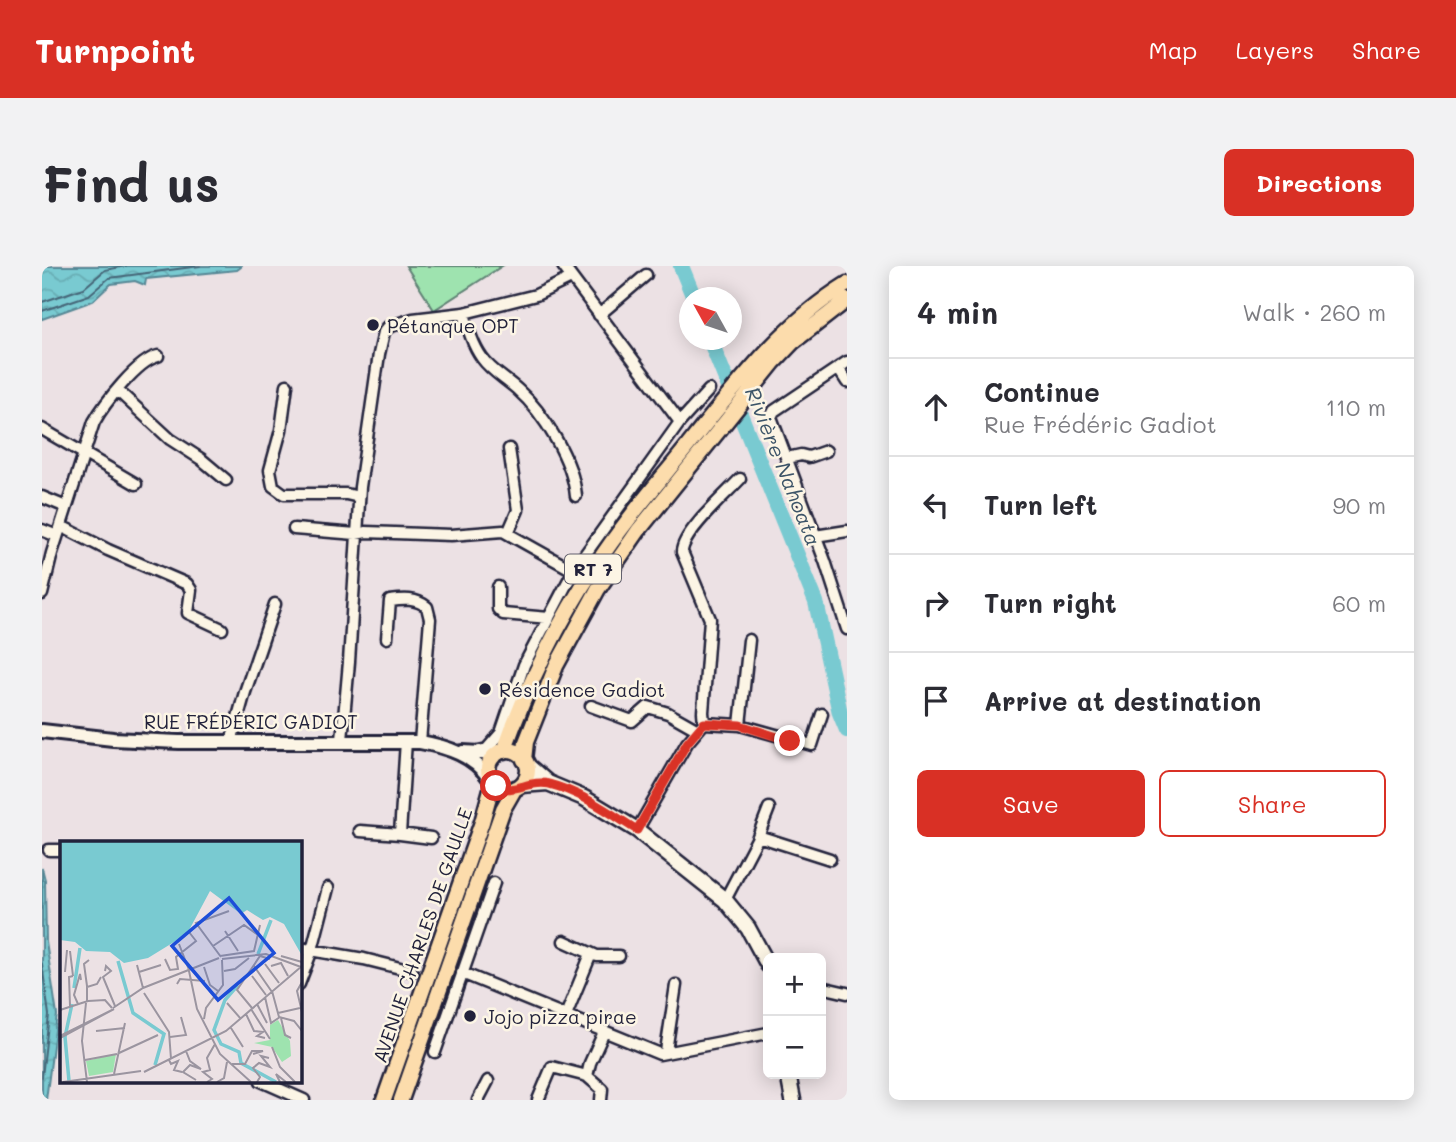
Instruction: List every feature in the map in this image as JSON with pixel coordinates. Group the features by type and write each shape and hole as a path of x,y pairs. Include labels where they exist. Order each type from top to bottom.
{"main road":[{"name":"RT 7","path":"518,787 527,774 526,742 542,699 588,604 786,329 847,284"},
{"name":"RT 7","path":"746,384 793,342 847,300"},
{"name":"RT 7","path":"491,781 489,765 501,752 548,648 587,579 629,519 722,415"},
{"path":"501,752 517,753 548,783 584,797 637,830 725,900 748,928 763,956"},
{"path":"491,781 503,789 548,783"},
{"name":"AVENUE CHARLES DE GAULLE","path":"384,1100 482,822 491,781"},
{"name":"AVENUE CHARLES DE GAULLE","path":"401,1100 503,809 518,787"},
{"path":"789,1079 793,1100"}],"street":[{"path":"563,266 681,422"},
{"path":"599,315 646,275"},
{"path":"342,740 359,497 384,332 388,327 413,319 464,313 536,295 571,278"},
{"path":"464,313 474,344 483,360 536,409 570,468 576,496"},
{"path":"42,594 66,507 94,422 104,403 150,358 158,356"},
{"path":"847,382 843,365 772,414 847,629"},
{"path":"287,385 281,430 270,470 273,486 284,494 346,494 359,497"},
{"path":"117,390 170,439 201,459 226,480"},
{"path":"478,753 487,749 501,733 524,664 574,570 681,422 709,390"},
{"path":"42,429 136,484"},
{"path":"508,533 518,510 509,449"},
{"path":"787,458 801,454 809,457 826,451"},
{"path":"637,830 687,743 701,726 710,619 681,548 684,541 740,479"},
{"path":"42,497 66,507"},
{"path":"816,536 846,528"},
{"path":"295,529 356,534 366,532 451,535 497,530 508,533 569,568"},
{"path":"42,530 59,531 187,584 191,590 188,613 222,629"},
{"path":"498,587 498,610 503,614 549,618"},
{"path":"387,638 390,601 417,601 427,607 430,619 420,742"},
{"path":"231,742 275,604"},
{"path":"740,725 749,640"},
{"path":"591,706 632,721 648,707 701,726 740,725 812,746 822,714"},
{"name":"RUE FRÉDÉRIC GADIOT","path":"42,732 113,739 231,742 406,741 458,752 501,752"},
{"path":"400,834 406,741"},
{"name":"RUE FRÉDÉRIC GADIOT","path":"458,752 482,768 491,781"},
{"path":"725,900 758,836 769,808"},
{"path":"360,831 431,838"},
{"path":"758,836 830,859"},
{"path":"49,850 60,850"},
{"path":"435,1052 494,883"},
{"path":"301,979 312,950 328,888"},
{"path":"564,941 591,954 619,956"},
{"path":"301,948 412,971"},
{"path":"566,1015 591,954"},
{"path":"461,973 660,1054 763,1034"},
{"path":"666,1051 676,985"},
{"path":"826,988 847,993"},
{"path":"587,1076 604,1032"},
{"path":"538,1100 552,1067 587,1076 602,1089 601,1100"},
{"path":"478,1100 488,1081"},
{"path":"263,1082 304,1100"}],"green space":[{"path":"406,266 502,266 434,310"}],"water":[{"path":"42,266 241,267 237,270 146,279 145,285 135,281 111,284 93,301 42,319"},
{"path":"42,868 45,880 46,942 57,1015 46,1100 42,1100"}],"waterway":[{"name":"Rivière Nahoata","path":"681,266 690,287"},
{"name":"Rivière Nahoata","path":"714,350 816,602 840,713 847,730"}],"place":[{"name":"Pétanque OPT","path":"373,325"},
{"name":"Résidence Gadiot","path":"485,689"},
{"name":"Jojo pizza pirae","path":"470,1016"}],"route":[{"path":"496,786 508,790 521,785 548,783 584,797 637,830 687,743 704,723 740,725 790,741"}]}
